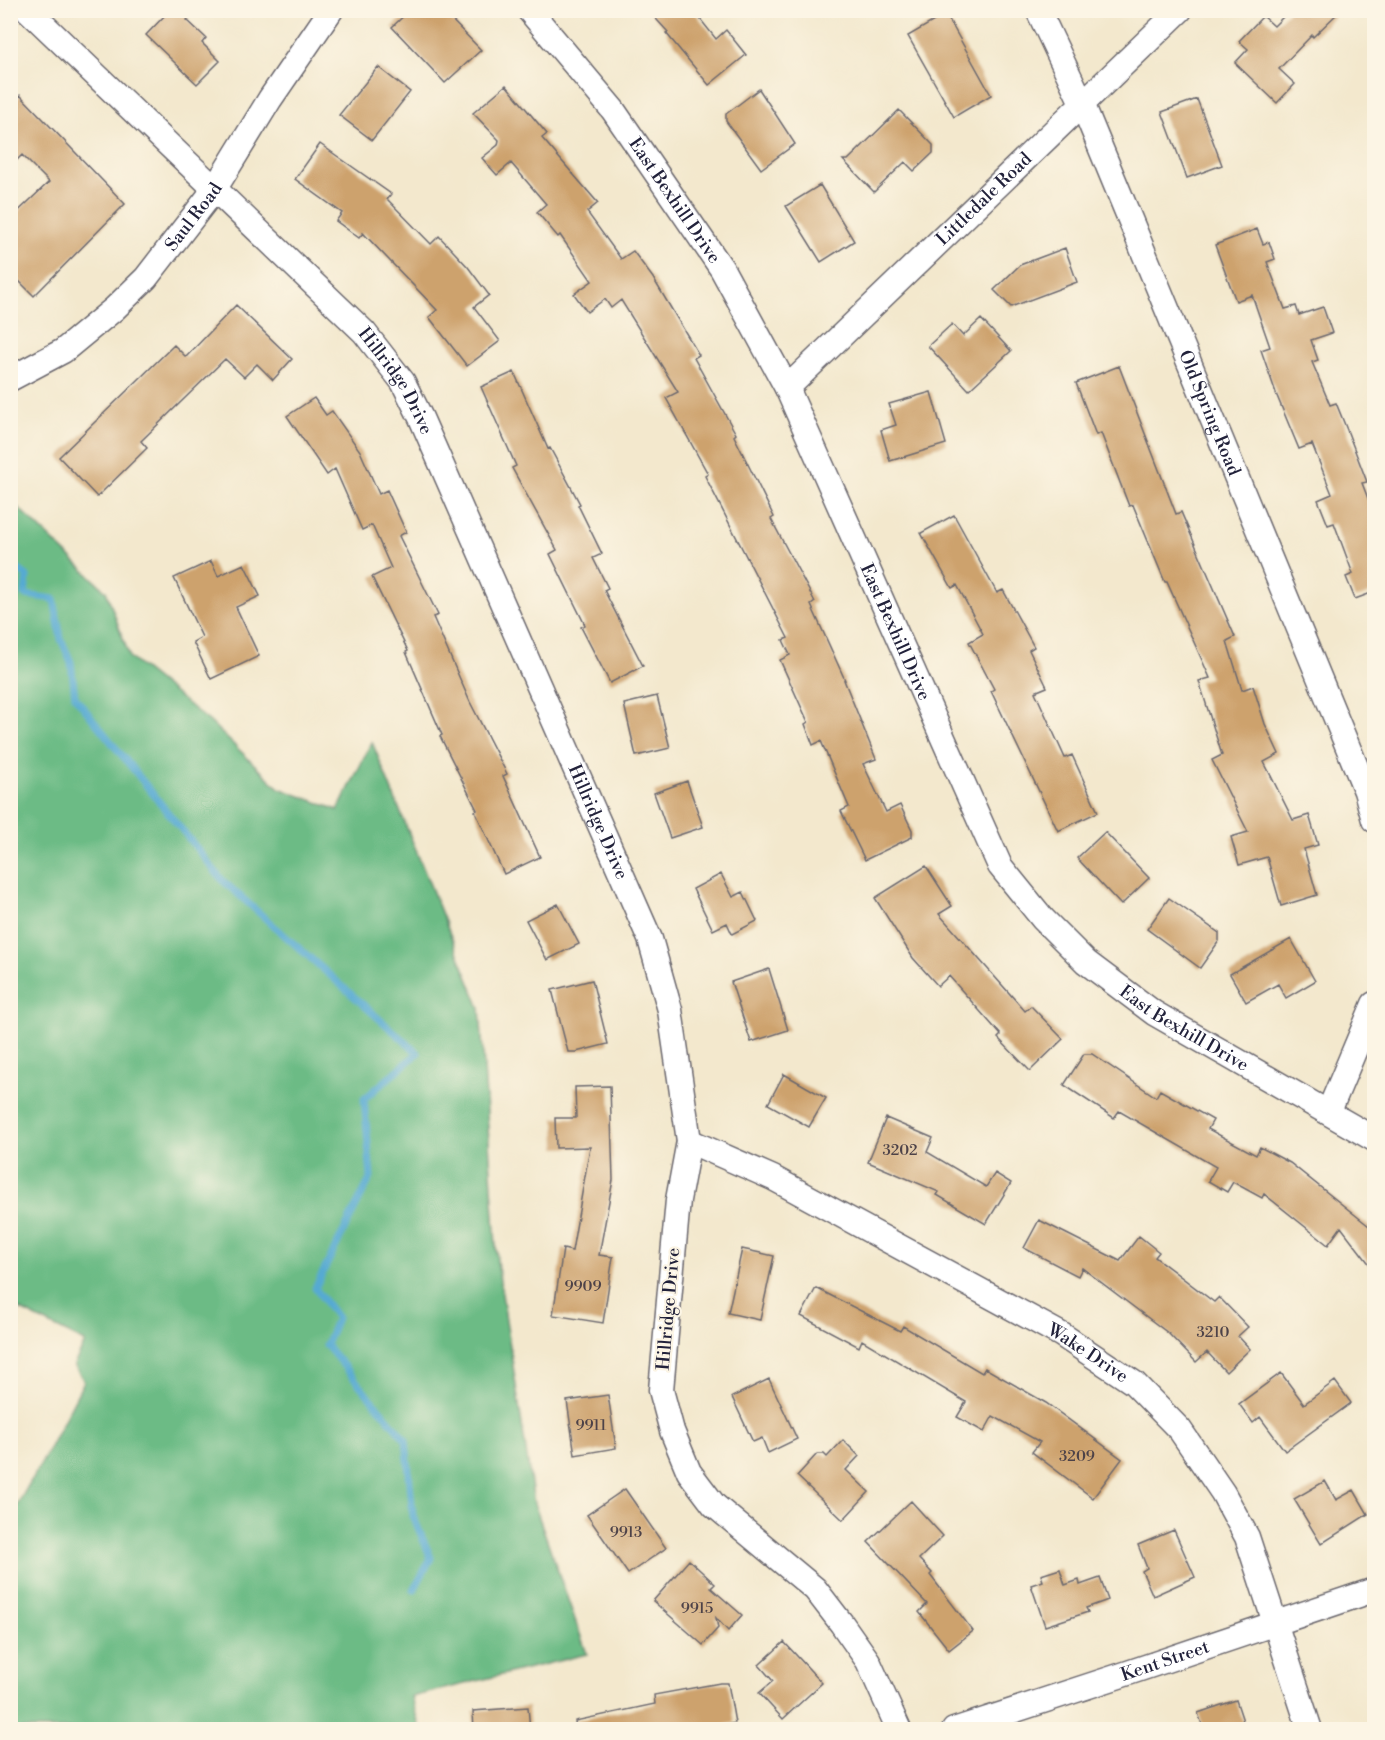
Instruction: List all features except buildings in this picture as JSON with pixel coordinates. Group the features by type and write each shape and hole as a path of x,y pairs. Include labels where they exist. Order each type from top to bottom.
{"street":[{"name":"Hillridge Drive","path":"28,10 364,332 403,382 421,418 650,939 670,1010 689,1141 678,1200 661,1390 672,1431 689,1472 714,1504 815,1589 842,1624 868,1661 899,1730"},
{"name":"Saul Road","path":"10,380 63,351 114,309 146,278 214,190 270,99 331,10"},
{"name":"East Bexhill Drive","path":"529,10 613,110 722,270 787,388 1000,866 1042,919 1086,962 1154,1013 1329,1111 1374,1139"},
{"name":"Old Spring Road","path":"1038,10 1082,103 1361,781 1374,820"},
{"name":"Littledale Road","path":"787,388 1180,10"},
{"path":"1329,1111 1374,1004"},
{"name":"Wake Drive","path":"689,1141 773,1178 835,1211 1062,1335 1134,1383 1180,1430 1223,1493 1247,1537 1310,1730"},
{"name":"Kent Street","path":"954,1730 1374,1590"}],"green space":[{"path":"11,501 106,591 130,658 209,721 279,788 338,810 372,742 480,1008 497,1261 534,1503 587,1654 411,1697 420,1729 11,1729 11,1516 84,1381 74,1365 85,1342 11,1305"}],"waterway":[{"path":"10,563 27,576 25,595 54,599 61,639 71,662 75,697 223,881 418,1053 364,1099 371,1177 315,1288 337,1318 326,1345 406,1440 413,1516 431,1558 414,1590"}]}
